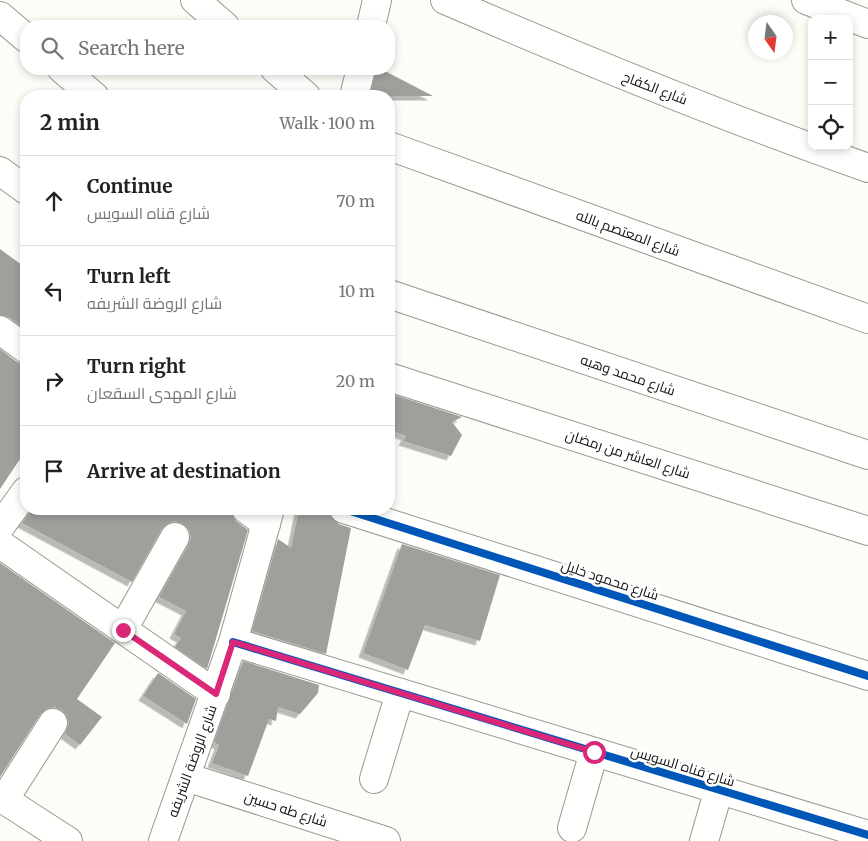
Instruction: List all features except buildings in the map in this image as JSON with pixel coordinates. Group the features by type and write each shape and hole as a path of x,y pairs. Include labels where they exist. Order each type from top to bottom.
{"street":[{"path":"195,0 218,20"},
{"path":"372,20 377,0"},
{"name":"شارع الكفاح","path":"445,0 584,60 791,141 868,168"},
{"path":"821,3 868,24"},
{"path":"0,16 20,33"},
{"path":"69,75 87,90"},
{"path":"281,75 299,90"},
{"path":"356,90 359,75"},
{"name":"شارع المعتصم بالله","path":"395,148 868,319"},
{"path":"0,171 20,186"},
{"name":"شارع محمد وهبه","path":"395,296 868,455"},
{"path":"0,330 20,345"},
{"name":"شارع العاشر من رمضان","path":"395,379 868,531"},
{"path":"0,527 20,499"},
{"name":"شارع الروضة الشريفه","path":"163,841 233,642 261,515"},
{"name":"شارع محمود خليل","path":"363,515 868,676"},
{"path":"123,630 175,537"},
{"path":"0,544 216,694"},
{"name":"شارع قناه السويس","path":"233,642 868,835"},
{"path":"374,779 400,693"},
{"path":"53,723 2,798 65,840"},
{"path":"572,828 594,752"},
{"name":"شارع طه حسين","path":"186,777 345,835 386,841"},
{"path":"704,841 719,789"}],"cycle path":[{"path":"363,515 868,676"},
{"path":"233,642 868,835"}],"route":[{"path":"123,630 216,694 233,642 594,752"}]}
